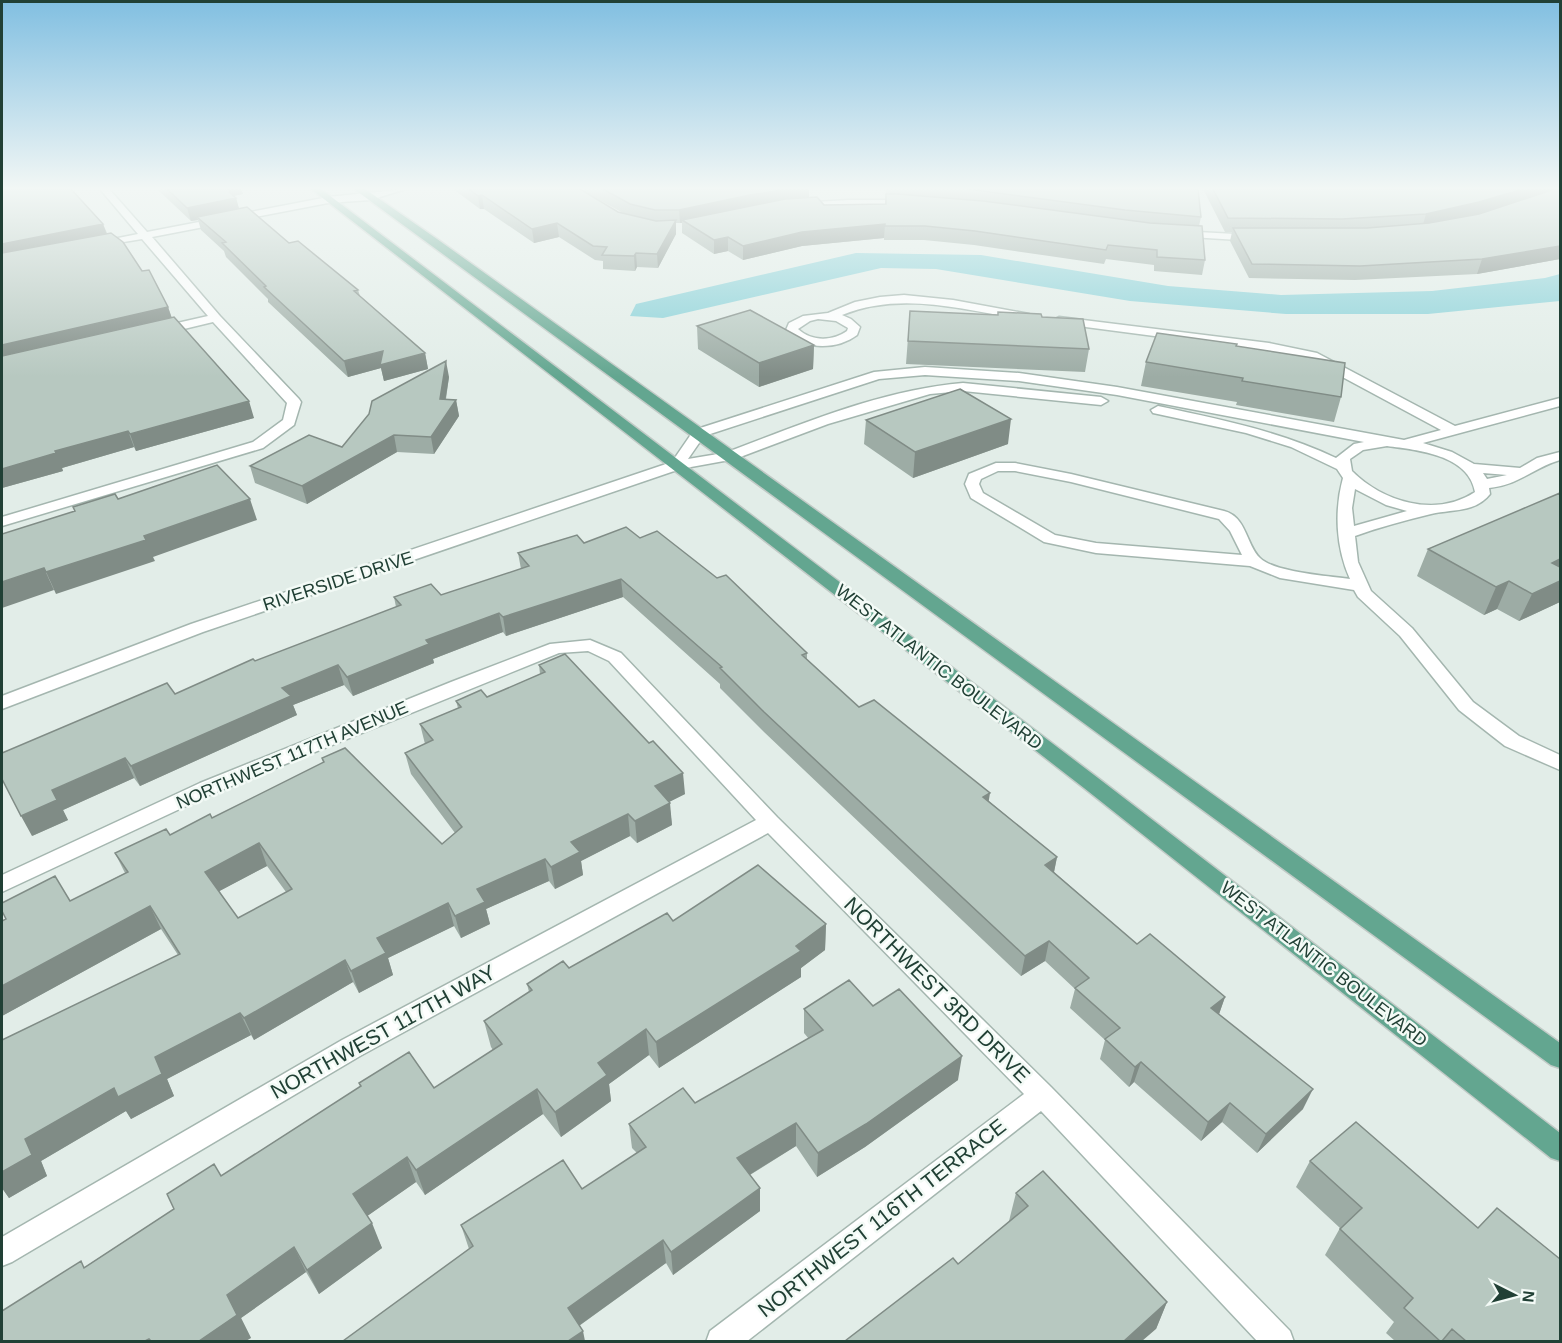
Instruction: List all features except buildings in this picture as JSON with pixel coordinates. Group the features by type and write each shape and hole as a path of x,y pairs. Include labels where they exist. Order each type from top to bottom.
{"main road":[{"name":"WEST ATLANTIC BOULEVARD","path":"396,252 677,465 1560,1149"},
{"path":"446,252 1560,1057"}],"street":[{"path":"2,522 258,445 289,422 294,402 159,252"},
{"path":"831,316 851,306 874,301 921,298 1034,318 1269,347 1313,356 1450,432"},
{"path":"148,334 216,318"},
{"path":"677,465 699,433 878,375 925,371 1019,377 1117,391 1387,442 1426,447 1450,456 1471,468 1484,484 1483,494 1474,503 1390,519 1347,533"},
{"path":"730,456 823,421 929,390 963,387 1132,405 1249,430 1296,444 1346,472 1364,490 1385,500 1410,507 1435,510"},
{"path":"1404,444 1560,402"},
{"path":"1450,432 1450,456"},
{"path":"1387,442 1359,447 1344,458 1346,472 1344,508 1350,562 1360,586 1364,593 1406,632 1466,706 1512,741 1560,763"},
{"name":"RIVERSIDE DRIVE","path":"2,703 197,628 677,465 730,456"},
{"path":"1484,484 1505,482 1542,461 1560,456"},
{"path":"1252,561 1237,529 1224,516 1071,478 1015,467 996,467 974,477 972,484 976,495 1050,539 1096,548 1252,561 1280,573 1360,586"},
{"path":"1471,468 1522,472"},
{"name":"NORTHWEST 3RD DRIVE","path":"590,645 615,657 770,822 1042,1095 1279,1341"},
{"name":"NORTHWEST 117TH AVENUE","path":"2,884 207,788 447,690 556,648 590,645"},
{"name":"NORTHWEST 117TH WAY","path":"2,1252 351,1048 770,822"},
{"name":"NORTHWEST 116TH TERRACE","path":"721,1341 1042,1095"}],"water":[{"path":"856,253 981,255 1168,286 1281,295 1432,291 1545,278 1560,274 1560,301 1428,314 1286,314 1130,301 936,269 881,268 663,318 630,316 636,304"}]}
